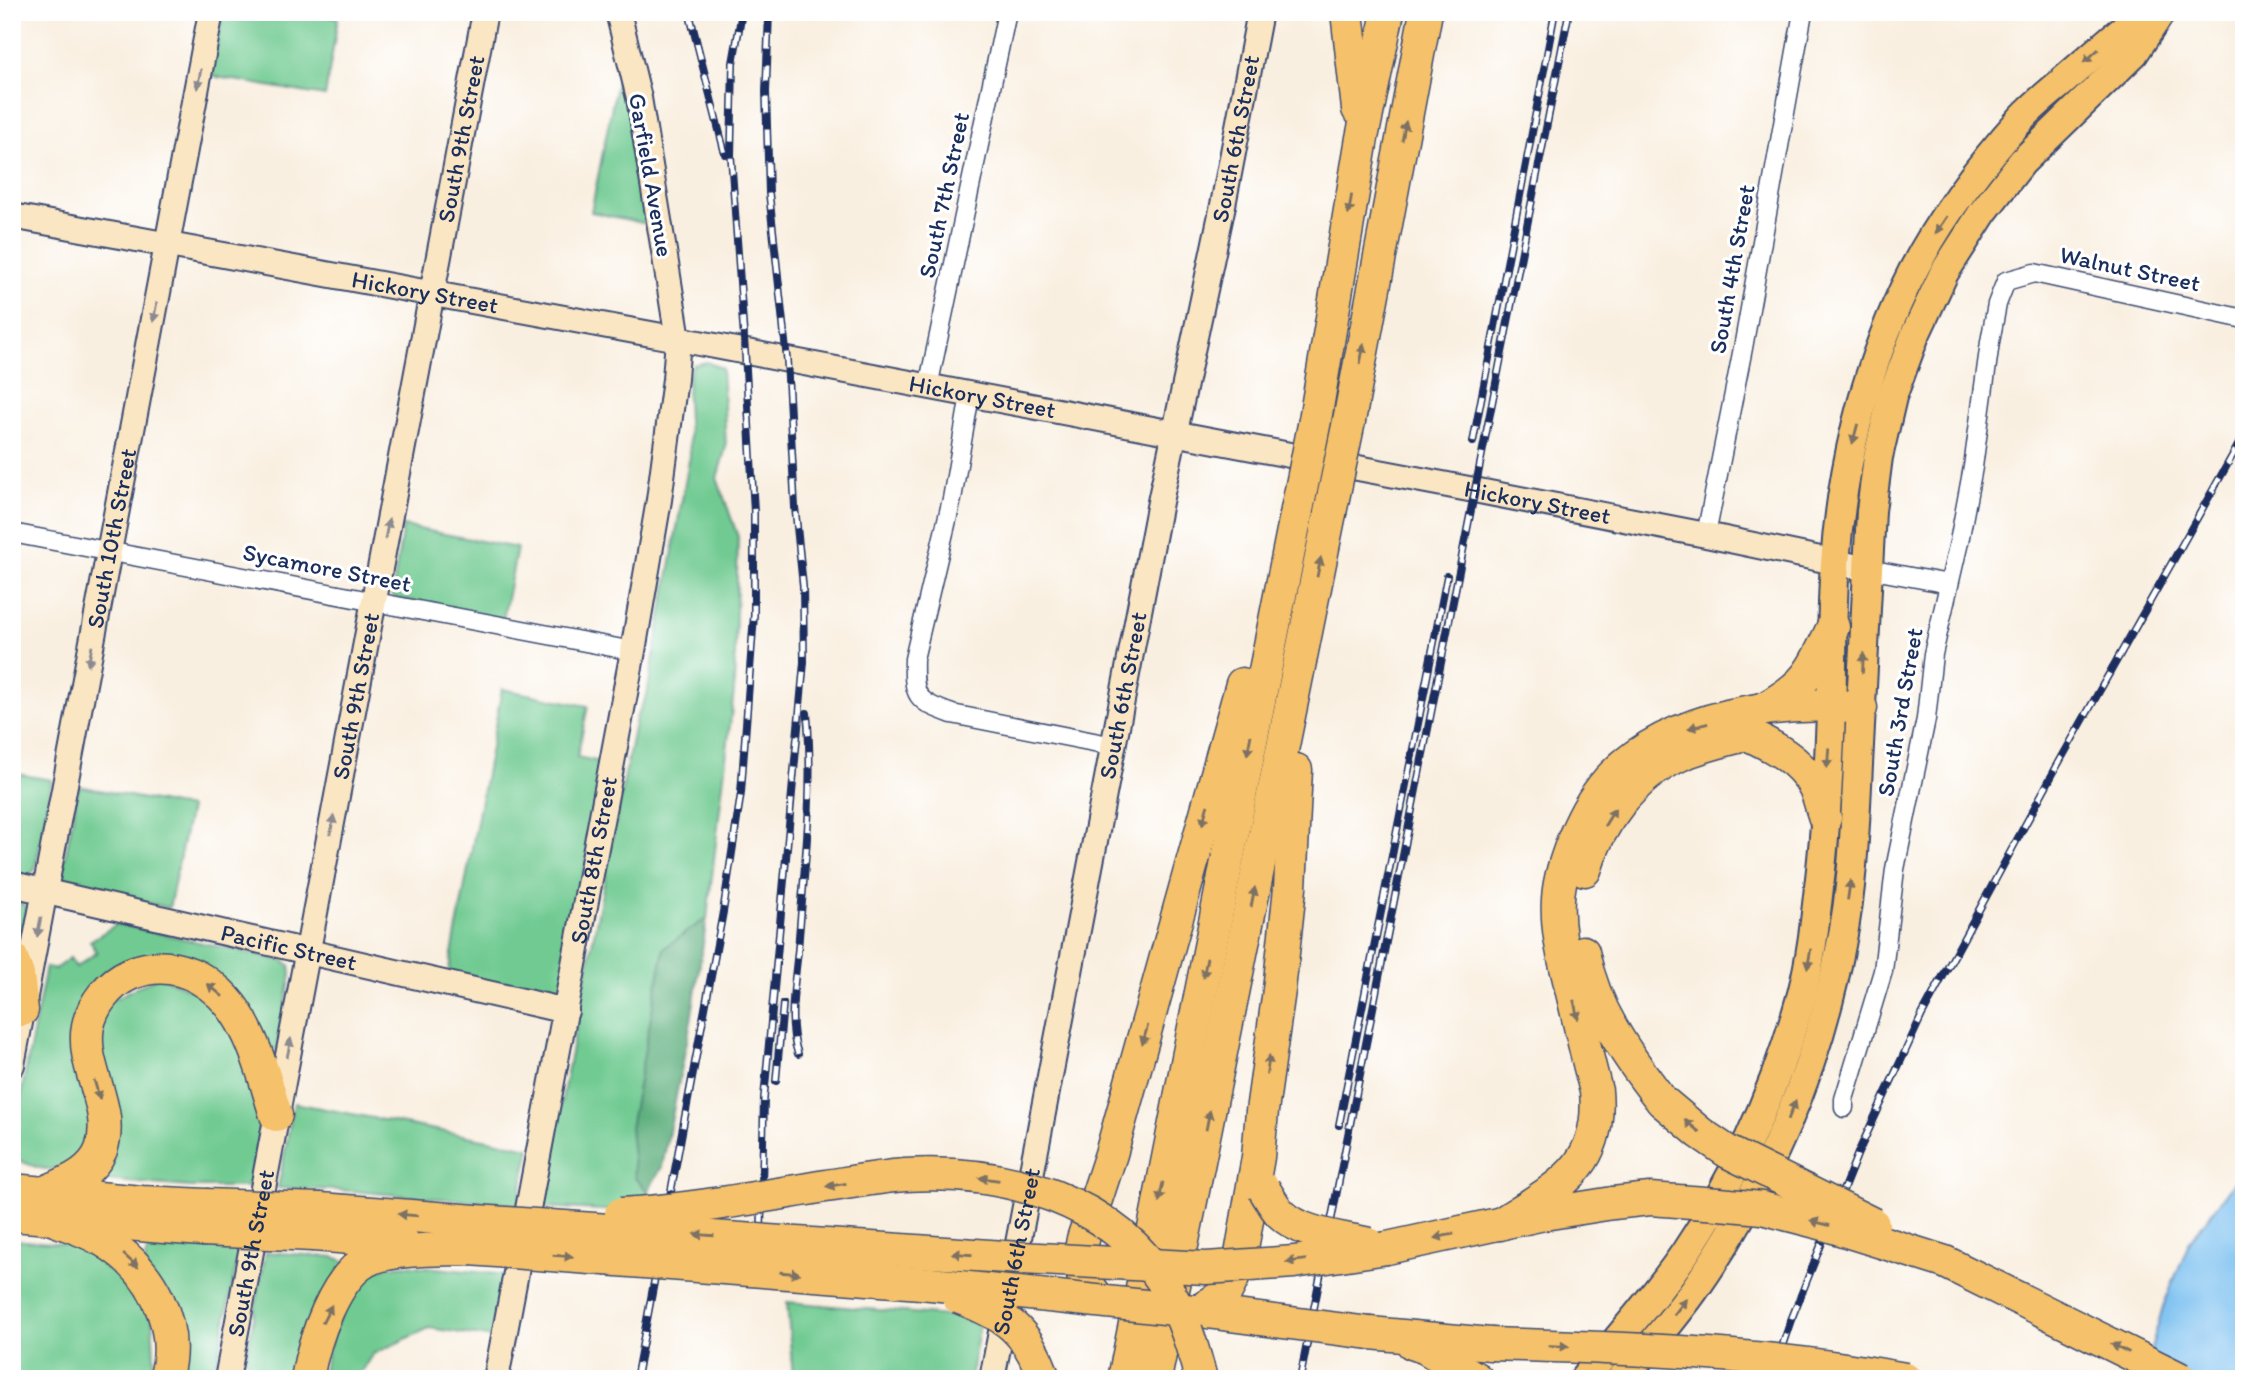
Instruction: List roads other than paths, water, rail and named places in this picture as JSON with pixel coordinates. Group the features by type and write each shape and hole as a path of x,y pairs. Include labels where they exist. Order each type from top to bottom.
{"highway":[{"path":"1347,12 1362,138"},
{"path":"1124,1379 1315,420 1362,138 1388,12"},
{"path":"1155,1379 1349,421 1426,12"},
{"path":"1098,1300 1084,1279 1079,1260 1083,1239 1111,1154 1247,668 1280,588"},
{"path":"1199,1311 1225,1294 1239,1266 1258,1191 1262,1111 1290,888 1293,800 1309,622"},
{"path":"1500,1224 1570,1177 1584,1160 1598,1117 1596,1091 1559,937 1558,898 1566,859 1584,816 1612,776 1645,750 1687,728 1765,708 1787,696 1811,673 1833,627"},
{"path":"1765,708 1841,710"},
{"path":"1841,710 1704,746 1678,756 1643,780 1612,811 1590,854 1579,890 1578,928 1589,980 1612,1028 1634,1065 1662,1101 1728,1152 2181,1379"},
{"path":"1747,734 1774,747 1798,765 1814,786 1825,818"},
{"path":"12,958 18,975 22,1010"},
{"path":"31,1206 81,1175 99,1154 106,1126 87,1054 89,1023 106,992 123,977 138,971 164,967 180,969 214,988 230,1004 246,1030 276,1115"},
{"path":"307,1379 322,1323 346,1281 356,1268 369,1259 473,1235 903,1175 948,1174 1019,1184 1076,1205 1115,1228 1139,1252 1167,1288 1193,1347 1201,1379"},
{"path":"1258,1191 1279,1212 1315,1233 1387,1248"},
{"path":"473,1235 919,1251 1206,1268 1294,1262 1387,1248 1500,1224 1613,1203 1650,1199 1762,1208 1824,1224 1945,1262"},
{"path":"31,1206 316,1222 473,1235 1199,1311 1378,1334 1491,1344 1761,1358 1846,1368 1905,1379"},
{"path":"31,1206 103,1239 140,1269 163,1308 169,1350 165,1379"},
{"path":"921,1283 995,1312 1003,1318 1018,1330 1036,1354 1044,1379"},
{"path":"1378,1334 1426,1348 1472,1375"},
{"path":"1747,1379 1846,1368"}],"main road":[{"name":"South 10th Street","path":"12,1065 211,12"},
{"name":"South 9th Street","path":"227,1379 485,12"},
{"name":"Garfield Avenue","path":"618,12 639,98 678,339"},
{"name":"South 6th Street","path":"992,1379 1175,434 1260,12"},
{"path":"1621,1379 1695,1289 1734,1227 1779,1143 1806,1076 1826,1011 1842,943 1853,858 1833,627 1835,563 1852,444 1874,363 1904,288 1933,237 1978,170 2025,115 2144,12"},
{"path":"1584,1379 1685,1253 1726,1185 1761,1115 1784,1053 1803,991 1815,925 1825,818 1841,710 1868,569 1871,511 1878,457 1892,397 1915,335 1944,273 1983,212 2022,162 2134,53 2161,12"},
{"name":"Hickory Street","path":"12,216 678,339 1706,535 1868,569"},
{"name":"South 8th Street","path":"496,1379 633,651 661,486 678,339"},
{"name":"Pacific Street","path":"12,884 566,1011"}],"street":[{"name":"South 7th Street","path":"928,387 1007,12"},
{"name":"South 4th Street","path":"1706,535 1743,348 1803,12"},
{"name":"Walnut Street","path":"1994,322 2006,281 2034,273 2244,319"},
{"name":"South 3rd Street","path":"1844,1108 1844,1099 1882,971 1895,869 1926,719 1933,653 1973,467 1994,322"},
{"path":"970,395 952,499 914,659 913,685 920,698 939,709 983,722 1114,746"},
{"name":"Sycamore Street","path":"12,533 633,651"},
{"name":"Hickory Street","path":"1868,569 1949,584"}],"water":[{"path":"2244,1169 2244,1379 2142,1379 2164,1304 2189,1243"}],"railway":[{"path":"689,12 725,154"},
{"path":"636,1379 723,912 741,793 754,615 754,512 731,156 733,63 742,12"},
{"path":"761,1230 764,1098 804,662 803,586 795,507 787,360 769,193 766,92 769,12"},
{"path":"1473,442 1555,12"},
{"path":"1300,1379 1569,12"},
{"path":"1771,1379 1791,1320 1858,1153 1922,1015 2057,766 2244,435"},
{"path":"1339,1125 1447,576"},
{"path":"798,1054 793,1011 808,825 810,769 807,713"},
{"path":"776,1081 783,1004"}]}
